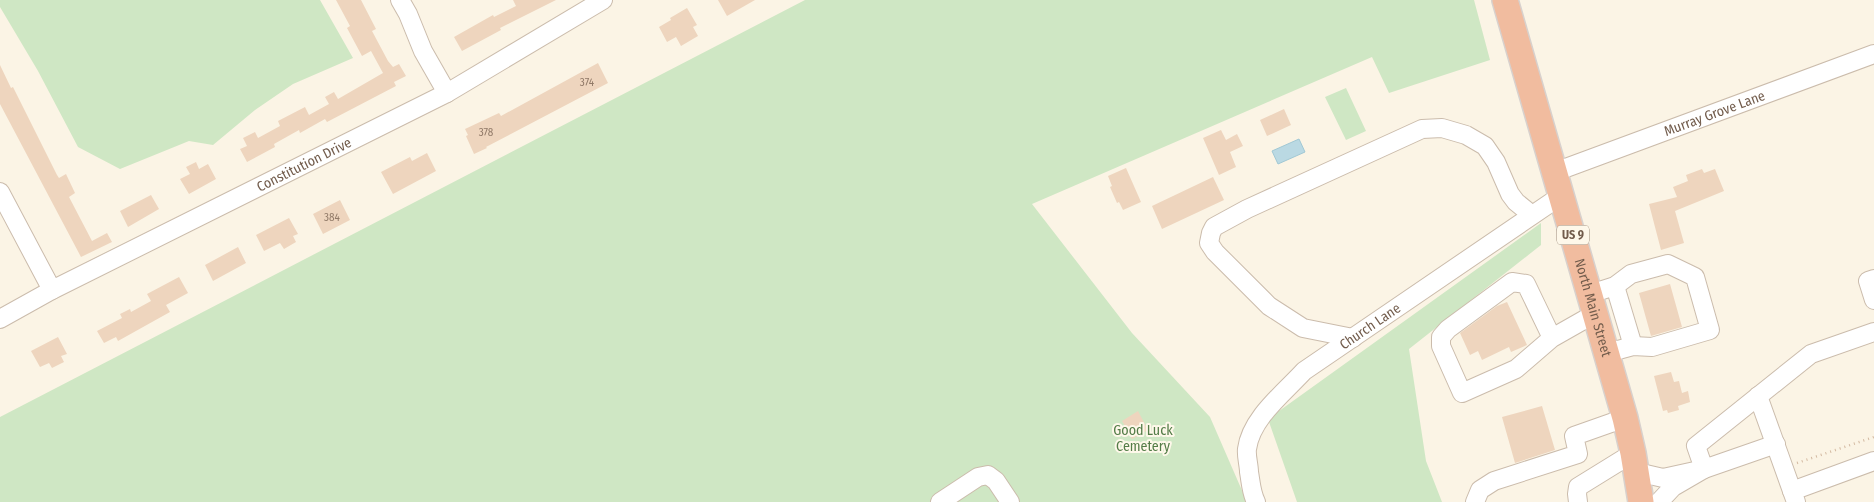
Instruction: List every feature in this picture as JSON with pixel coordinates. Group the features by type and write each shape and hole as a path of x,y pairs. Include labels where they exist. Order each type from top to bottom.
{"highway":[{"name":"North Main Street","path":"1505,0 1625,418 1641,502"}],"street":[{"path":"400,0 423,50 447,93"},
{"name":"Constitution Drive","path":"0,319 52,290 447,93 602,0"},
{"name":"Murray Grove Lane","path":"1558,184 1874,54"},
{"path":"1353,338 1304,328 1270,306 1215,252 1209,243 1214,227 1247,209 1422,129 1442,128 1466,135 1485,146 1496,162 1510,194 1516,202 1532,215"},
{"name":"Church Lane","path":"1252,500 1247,450 1251,435 1258,423 1304,371 1532,215 1558,184"},
{"path":"0,192 52,290"},
{"path":"1552,338 1526,284 1512,282 1448,329 1441,337 1441,346 1462,393 1516,369 1631,274 1668,264 1696,277 1710,330 1652,347 1632,346 1607,353"},
{"path":"1874,279 1868,281 1874,300"},
{"path":"1615,286 1632,346"},
{"path":"1704,469 1696,446 1758,396 1811,354 1874,332"},
{"path":"1758,396 1794,496 1874,461"},
{"path":"1475,502 1480,490 1494,481 1578,454 1574,436 1625,418"},
{"path":"1578,502 1578,487 1635,463 1663,478 1704,469 1776,444"},
{"path":"1659,502 1673,487 1704,469"},
{"path":"940,502 978,477 988,475 996,481 1010,502"}],"path":[{"path":"1793,464 1874,437"}],"green space":[{"path":"0,0 320,0 353,58 293,84 255,110 213,145 189,141 120,169 78,147 38,71 0,7"},
{"name":"Good Luck Cemetery","path":"805,0 1474,0 1490,60 1389,93 1372,57 1032,204 1132,333 1210,417 1247,502 0,502 0,417"},
{"path":"1346,88 1366,131 1346,140 1325,97"},
{"path":"1541,223 1541,245 1409,349 1426,461 1442,502 1297,502 1268,419"}],"water":[{"path":"1299,139 1305,152 1278,164 1272,151"}],"building":[{"path":"336,0 361,0 376,29 372,31 388,61 393,67 399,64 406,76 394,82 396,86 327,122 325,119 300,133 299,130 274,144 275,147 247,162 240,149 247,146 243,138 255,132 258,138 280,126 278,121 305,107 309,115 329,104 325,97 334,92 338,99 383,73 371,51 362,56 347,28 350,26"},
{"path":"513,0 556,0 500,28 501,30 462,51 454,37 493,15 494,17 516,6"},
{"path":"718,0 755,0 727,16"},
{"path":"687,8 697,25 693,27 698,36 681,46 676,37 667,42 659,27"},
{"path":"598,63 608,83 474,154 465,129 499,113 501,116"},
{"path":"0,65 57,175 59,178 66,174 75,193 69,197 92,241 107,233 112,242 81,257 0,104"},
{"path":"1284,109 1291,125 1267,136 1260,120"},
{"path":"1221,130 1226,140 1237,134 1243,146 1230,152 1236,167 1219,175 1203,138"},
{"path":"427,153 436,171 393,194 381,172 410,157 412,161"},
{"path":"196,162 199,169 208,164 216,179 189,194 180,179 190,174 186,167"},
{"path":"1126,168 1141,202 1123,210 1119,202 1117,203 1110,187 1112,186 1108,176"},
{"path":"1702,169 1704,173 1715,169 1724,191 1675,211 1684,243 1661,250 1649,204 1677,197 1673,187 1688,181 1686,175"},
{"path":"1213,177 1224,200 1162,229 1152,206"},
{"path":"151,195 159,209 128,227 120,211"},
{"path":"340,200 350,220 323,234 313,214"},
{"path":"289,218 298,234 293,236 296,242 284,249 280,243 264,251 256,235"},
{"path":"238,247 246,263 213,281 205,265"},
{"path":"179,277 188,293 166,305 170,312 118,341 116,337 104,343 97,331 122,318 120,314 130,309 131,312 151,301 147,294"},
{"path":"1670,284 1682,327 1651,336 1639,293"},
{"path":"1507,302 1527,345 1511,352 1509,347 1482,360 1478,351 1470,355 1460,333 1497,306"},
{"path":"58,337 67,354 61,356 64,362 52,368 49,363 40,367 31,351"},
{"path":"1671,372 1674,382 1679,381 1682,393 1688,391 1690,402 1678,406 1679,410 1668,413 1667,410 1663,411 1654,376"},
{"path":"1542,406 1555,450 1515,463 1502,417"},
{"path":"1138,411 1148,430 1132,439 1122,421"}]}
